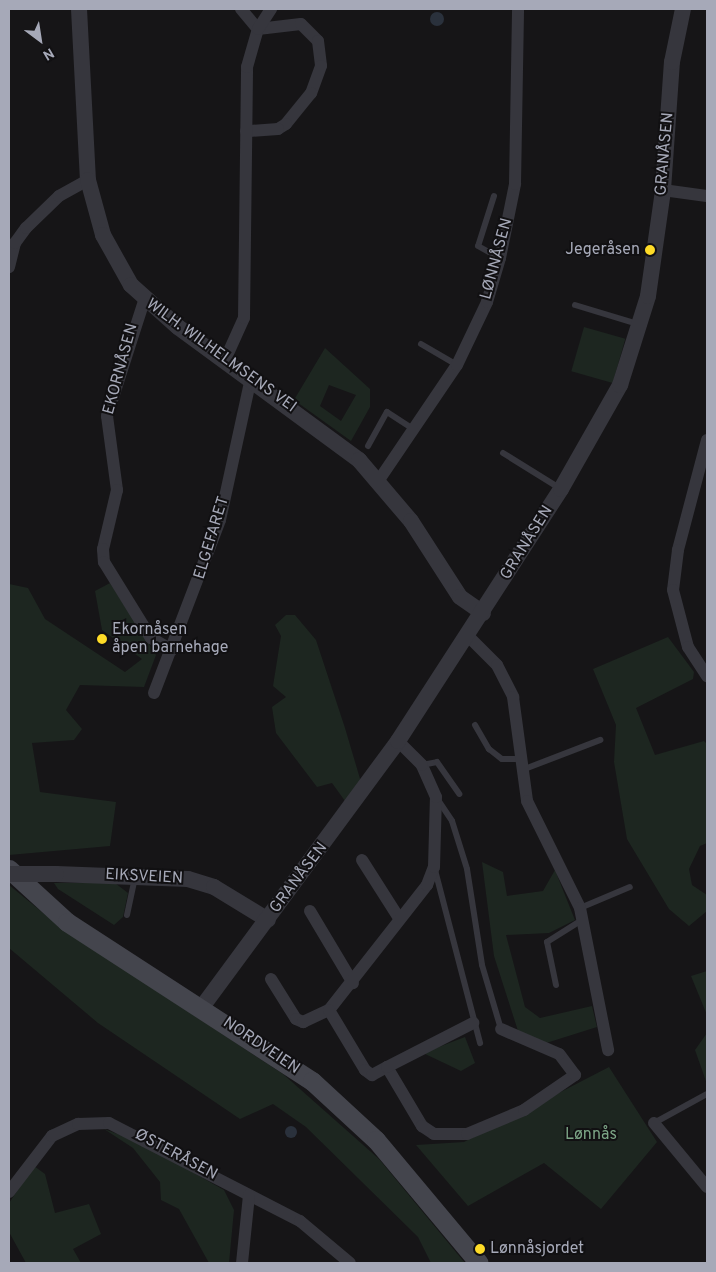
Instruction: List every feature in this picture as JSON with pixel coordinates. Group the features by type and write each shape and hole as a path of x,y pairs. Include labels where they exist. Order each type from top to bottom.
{"main road":[{"name":"NORDVEIEN","path":"9,869 67,922 284,1059 346,1109 404,1171 479,1263"}],"street":[{"name":"WILH. WILHELMSENS VEI","path":"79,9 88,180 103,235 115,262 144,301 326,432 379,480 460,598 483,613"},
{"path":"241,9 258,29"},
{"path":"225,360 244,318 247,67 258,29 271,9"},
{"name":"LØNNÅSEN","path":"379,480 416,431 457,365 486,302 500,258 516,179 518,9"},
{"name":"GRANÅSEN","path":"202,1007 268,920 398,741 483,613 560,489 620,385 642,325 663,190 672,62 683,9"},
{"path":"246,132 278,129 286,124 320,78 318,41 301,24 258,29"},
{"path":"9,267 15,243 26,228 58,196 88,180"},
{"path":"663,190 707,196"},
{"name":"EKORNÅSEN","path":"144,301 107,416 117,490 104,556 151,638 172,650"},
{"name":"ELGEFARET","path":"154,692 172,650 220,520 251,378"},
{"path":"707,440 678,550 673,590 688,647 707,676"},
{"path":"468,636 496,665 513,696 520,764 537,828 582,914 608,1050"},
{"path":"271,979 296,1019 303,1022 329,1010 353,983 399,918 427,885 434,866 436,797 422,764 398,741"},
{"path":"362,860 399,918"},
{"name":"EIKSVEIEN","path":"9,874 136,874 201,882 268,920"},
{"path":"310,911 353,983"},
{"path":"329,1010 365,1070 372,1075 472,1023"},
{"path":"388,1067 427,1132 467,1134 524,1110 575,1075 559,1054 501,1029"},
{"name":"ØSTERÅSEN","path":"9,1192 52,1136 92,1122 126,1129 312,1229 350,1263"},
{"path":"654,1123 707,1187"},
{"path":"242,1263 250,1195"}],"lane":[{"path":"494,196 478,246 500,258"},
{"path":"575,305 642,325"},
{"path":"421,344 457,365"},
{"path":"368,446 387,412 416,431"},
{"path":"502,453 560,489"},
{"path":"474,725 489,749 502,759 520,764 600,740"},
{"path":"422,764 437,762 458,794"},
{"path":"436,797 452,822 467,869 482,965 501,1029"},
{"path":"434,866 472,1023 480,1043"},
{"path":"128,915 136,874"},
{"path":"556,985 547,942 582,914 630,887"},
{"path":"654,1123 707,1094"}],"green space":[{"path":"584,327 625,339 613,383 571,371"},
{"path":"325,348 370,389 370,407 351,441 294,400","holes":["329,385 356,395 341,421 320,406"]},
{"path":"110,583 156,655 144,687 80,685 66,710 82,729 74,740 32,743 40,792 116,802 110,846 9,855 9,584 28,588 45,619 125,672 142,659 102,630 95,591"},
{"path":"286,615 295,615 316,640 345,728 361,782 345,801 332,783 317,787 276,733 272,707 286,697 273,686 281,636 275,625"},
{"path":"668,637 694,672 693,679 636,708 655,755 704,741 707,744 707,843 700,846 689,869 692,885 707,895 707,911 689,926 669,909 627,839 614,762 616,725 593,669"},
{"path":"482,862 503,872 507,896 543,891 555,870 575,920 549,933 506,935 525,1007 540,1018 592,1006 597,1027 543,1044 519,1034 494,956"},
{"path":"54,883 115,883 128,893 123,917 114,925 58,889"},
{"path":"9,885 64,930 283,1074 379,1159 465,1263 431,1263 418,1237 306,1127 273,1104 240,1119 98,1023 9,948"},
{"path":"707,971 707,1015 691,976"},
{"path":"707,1033 707,1084 695,1050"},
{"path":"465,1037 475,1063 461,1071 423,1053"},
{"name":"Lønnås","path":"609,1067 657,1142 601,1209 544,1163 468,1206 416,1145 464,1142"},
{"path":"104,1129 137,1141 224,1190 234,1210 229,1263 209,1263 179,1209 161,1200 160,1182 133,1148"},
{"path":"34,1166 45,1174 55,1213 89,1204 101,1234 73,1249 81,1263 26,1263 9,1232 9,1203"}],"shaded area":[{"path":"437,12 442,14 444,19 442,24 437,26 432,24 430,19 432,14"},
{"path":"289,1126 293,1126 297,1132 293,1138 289,1138 285,1134 285,1130"}],"place":[{"name":"Jegeråsen","path":"650,250"},
{"name":"Ekornåsen åpen barnehage","path":"102,639"},
{"name":"Lønnåsjordet","path":"480,1249"}]}
